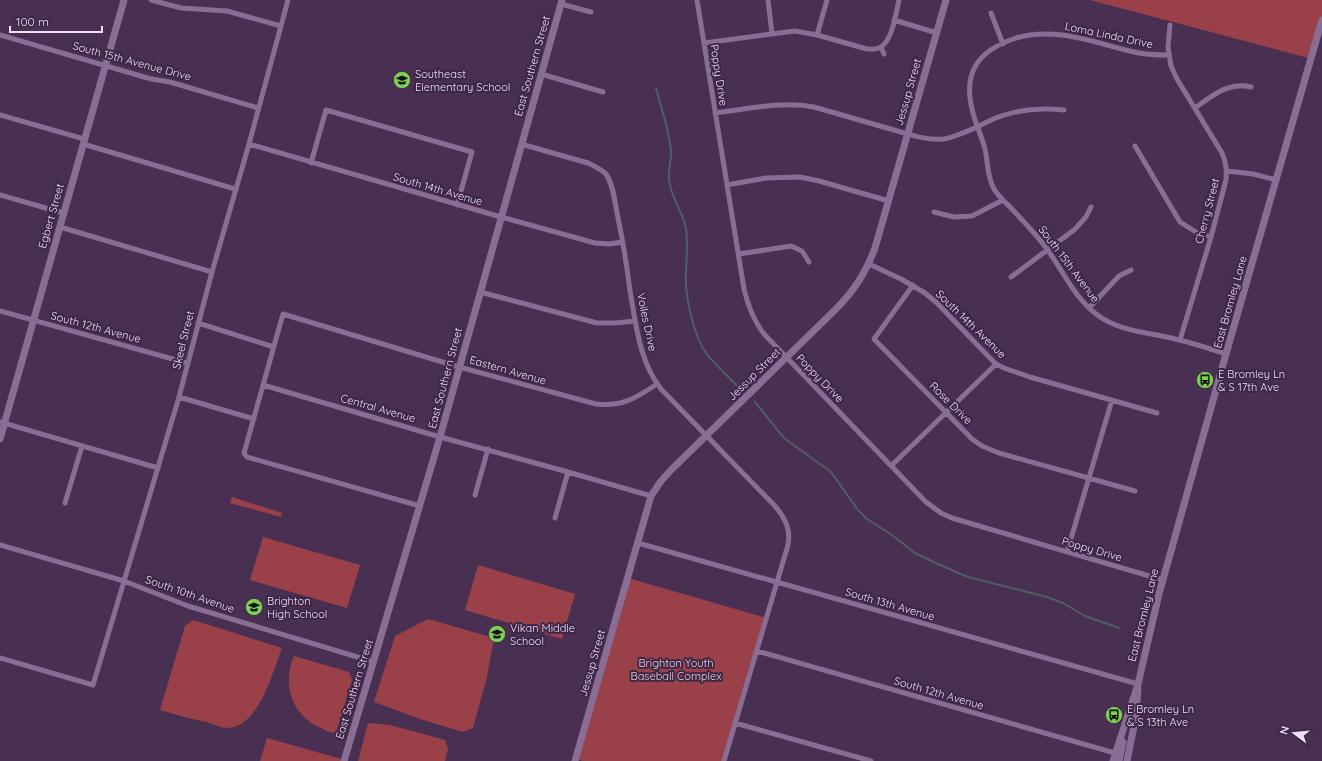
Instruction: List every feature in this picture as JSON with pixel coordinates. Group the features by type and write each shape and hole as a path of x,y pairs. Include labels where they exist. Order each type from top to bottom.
{"street":[{"name":"Egbert Street","path":"0,439 2,423 60,227 124,0"},
{"path":"151,0 181,8 227,11 281,26"},
{"name":"Skeel Street","path":"0,658 93,684 179,397 212,272 288,0"},
{"name":"Poppy Drive","path":"697,0 744,289 750,311 764,334 932,506 952,518 1163,580"},
{"path":"768,0 772,34"},
{"path":"817,34 827,0"},
{"path":"704,43 795,31 817,34 866,49 874,49 881,47 890,36 899,0"},
{"name":"Jessup Street","path":"575,761 651,496 661,481 846,299 860,280 869,264 875,248 946,0"},
{"path":"562,2 591,12"},
{"name":"East Southern Street","path":"344,761 440,437 562,2"},
{"path":"991,13 1003,44"},
{"path":"894,20 937,33"},
{"name":"East Bromley Lane","path":"1113,761 1138,684 1163,580 1322,20"},
{"name":"Cherry Street","path":"1170,25 1168,47 1171,66 1177,79 1222,153 1227,171 1211,237 1180,340"},
{"name":"Loma Linda Drive","path":"977,127 970,102 971,78 977,63 984,54 992,48 1014,39 1034,34 1057,34 1077,37 1134,52 1154,55 1169,55"},
{"name":"South 15th Avenue Drive","path":"0,35 105,66 151,79 170,82 258,108"},
{"path":"881,47 884,54"},
{"path":"541,74 603,92"},
{"path":"1195,108 1232,86 1239,85 1251,87"},
{"path":"715,114 768,106 801,105 814,107 908,134 926,138 944,139 960,134 997,118 1021,111 1048,108 1064,110"},
{"path":"312,163 326,110 472,152 457,205"},
{"path":"0,115 235,189"},
{"name":"South 15th Avenue","path":"977,127 985,149 991,182 994,190 1040,240 1075,292 1089,308 1101,318 1118,327 1180,340 1226,354"},
{"name":"South 14th Avenue","path":"249,144 457,205 595,242 610,244 623,242"},
{"name":"Voiles Drive","path":"521,144 588,163 602,171 608,179 613,191 623,242 635,321 643,353 657,384 775,506 784,517 789,531 789,540 777,583 724,761"},
{"path":"1135,146 1180,222 1196,232 1211,237"},
{"path":"1227,171 1254,174 1277,180"},
{"path":"727,185 766,178 800,177 889,201"},
{"path":"0,195 63,213"},
{"path":"934,212 954,216 972,216 979,214 1003,200"},
{"path":"1011,277 1074,230 1086,217 1091,206"},
{"path":"60,227 212,272"},
{"path":"739,254 791,246 802,251 809,262"},
{"name":"South 14th Avenue","path":"869,264 925,293 937,303 996,364 1009,370 1157,413"},
{"path":"1089,308 1119,276 1131,270"},
{"name":"Rose Drive","path":"913,286 874,339 972,439 999,453 1135,492"},
{"path":"480,292 597,323 615,324 635,321"},
{"name":"South 12th Avenue","path":"0,311 188,363"},
{"name":"Eastern Avenue","path":"274,347 283,314 459,367 596,404 613,405 628,401 657,384"},
{"path":"198,323 274,347 244,453 247,457 420,506"},
{"path":"892,466 996,364"},
{"name":"Central Avenue","path":"263,385 440,437 651,496"},
{"path":"179,397 254,419"},
{"path":"1067,552 1112,400"},
{"path":"2,423 158,468"},
{"path":"65,503 82,446"},
{"path":"475,495 488,450"},
{"path":"555,518 568,472"},
{"name":"South 13th Avenue","path":"638,543 1138,684"},
{"name":"South 10th Avenue","path":"0,545 124,581 188,606 374,662"},
{"name":"South 12th Avenue","path":"757,652 1115,754"},
{"name":"East Bromley Lane","path":"1127,761 1136,716 1138,684"},
{"path":"1119,761 1126,718"},
{"path":"735,723 872,761"}],"green space":[{"path":"1090,0 1322,0 1322,20 1312,59"},
{"path":"232,497 282,513 281,517 230,503"},
{"path":"263,537 360,565 347,608 250,580"},
{"path":"478,565 575,594 562,639 465,610"},
{"name":"Brighton Youth Baseball Complex","path":"628,578 767,618 724,761 583,761 576,759"},
{"path":"428,619 494,638 487,677 473,728 463,732 420,719 374,702 395,636"},
{"path":"193,620 282,648 263,696 248,718 239,725 223,728 210,723 160,710 185,626"},
{"path":"294,656 349,672 352,680 336,733 327,731 309,721 296,706 289,687 290,666"},
{"path":"368,723 390,725 445,740 448,749 445,761 358,761"},
{"path":"267,738 345,760 260,761"}],"waterway":[{"path":"656,88 670,145 670,187 686,229 686,284 692,320 698,339 706,353 740,389"},
{"path":"755,402 784,438 831,472 858,510 867,519 892,535 915,553 968,577 1047,597 1063,603 1085,616 1119,628"}],"place":[{"name":"Southeast Elementary School","path":"402,80"},
{"name":"E Bromley Ln & S 17th Ave","path":"1205,380"},
{"name":"Brighton High School","path":"254,607"},
{"name":"Vikan Middle School","path":"497,634"},
{"name":"E Bromley Ln & S 13th Ave","path":"1114,715"}]}
